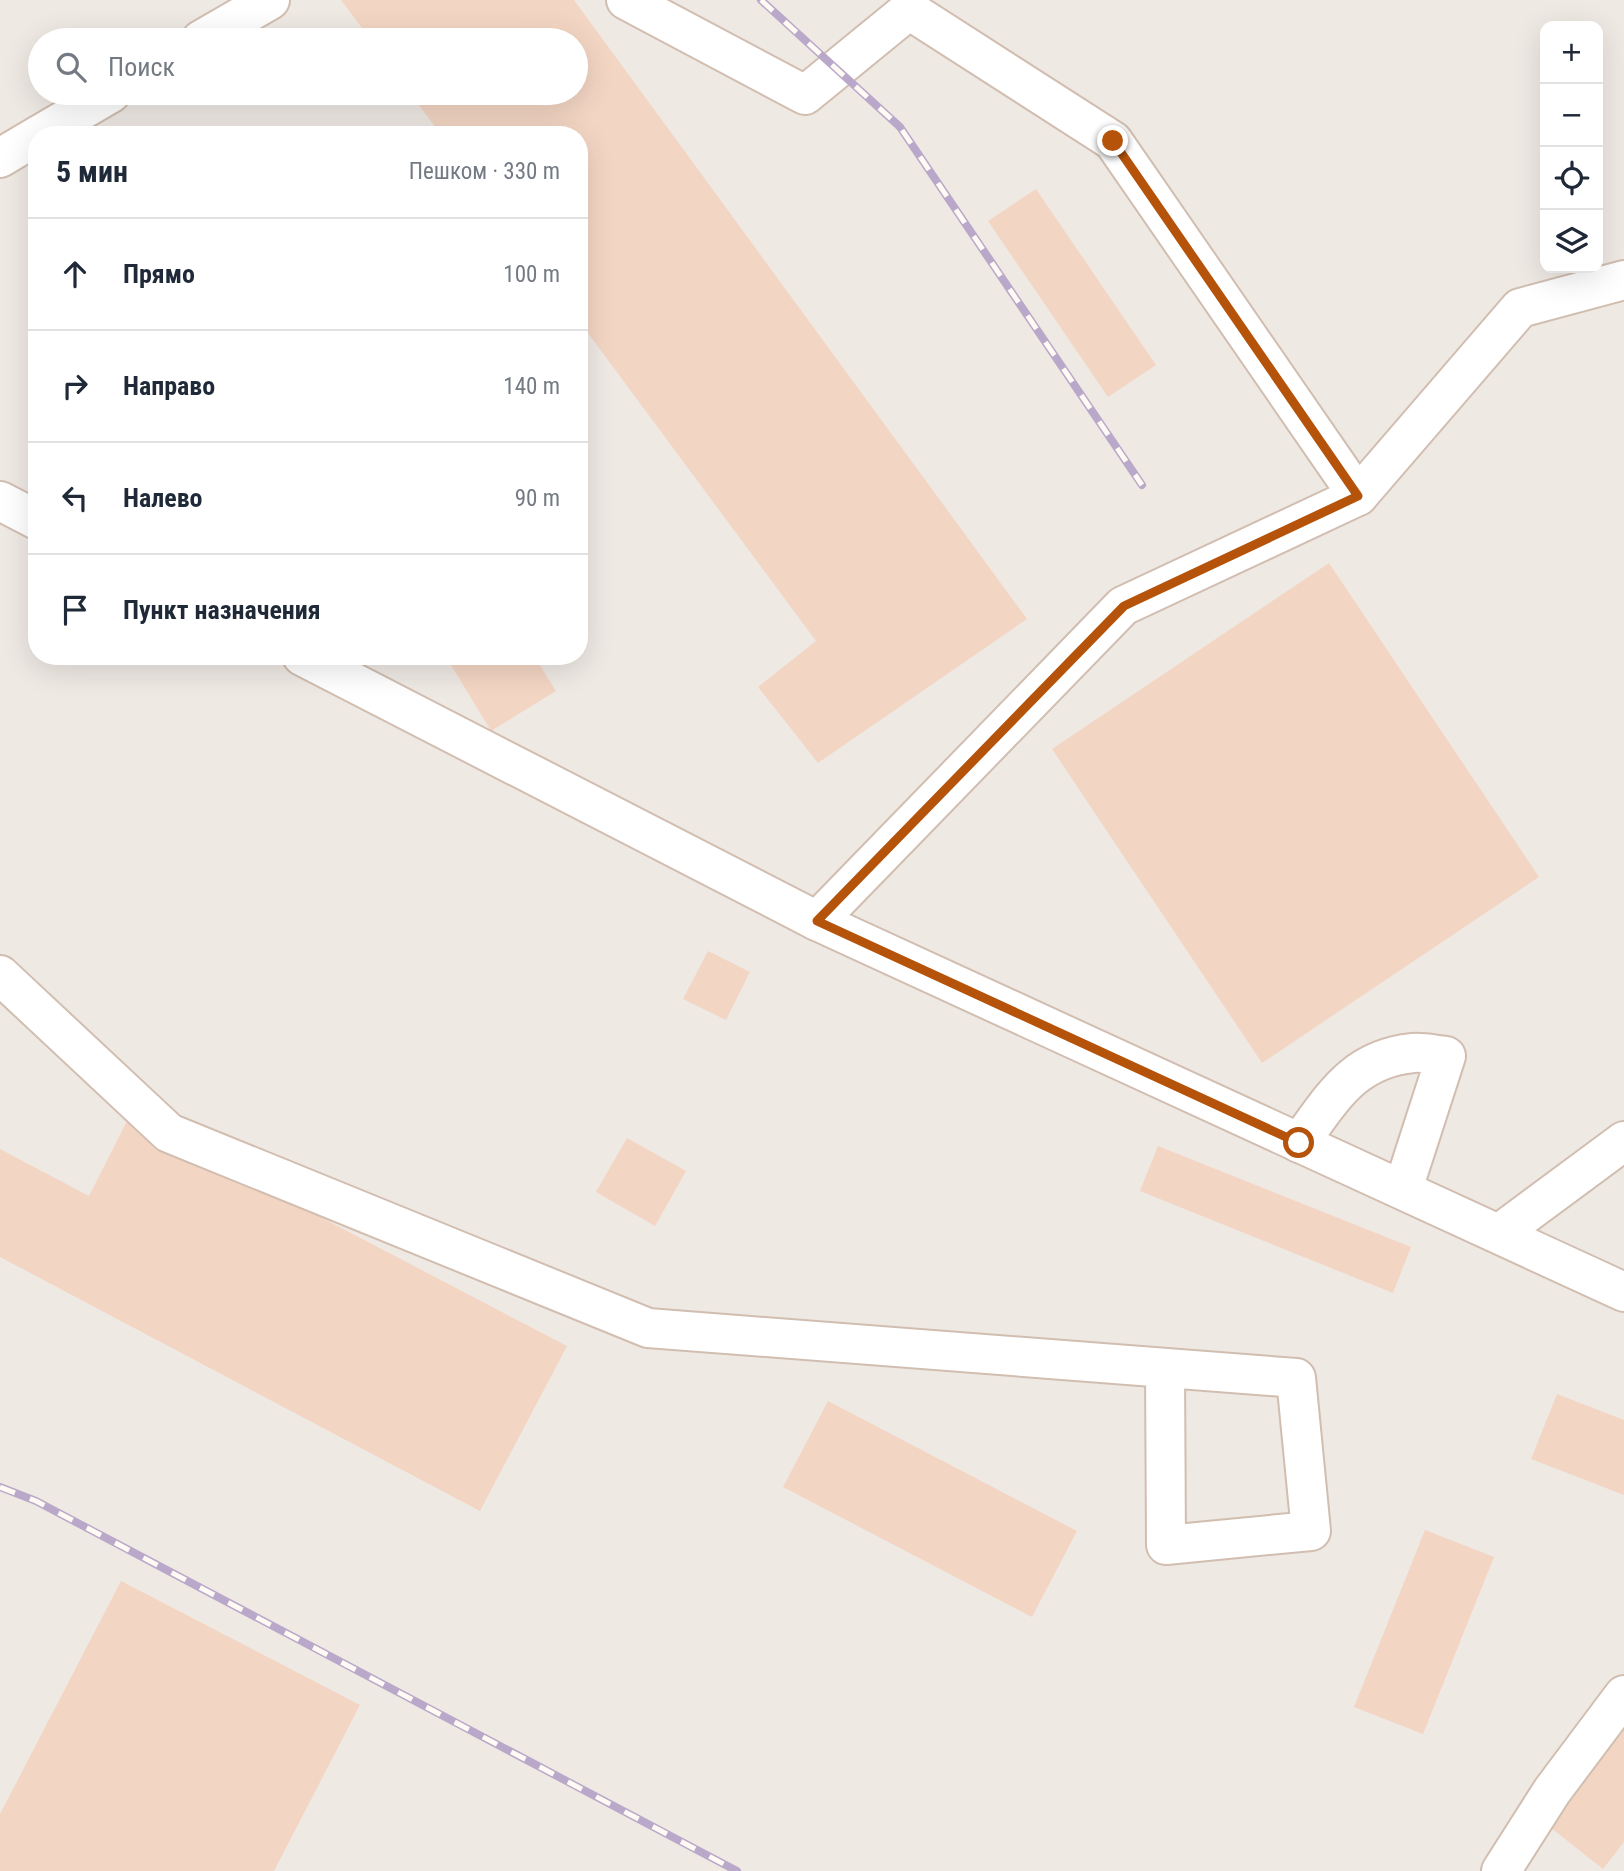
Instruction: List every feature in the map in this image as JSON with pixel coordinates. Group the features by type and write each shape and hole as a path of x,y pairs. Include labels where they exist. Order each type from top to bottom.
{"street":[{"path":"222,28 270,0"},
{"path":"626,0 805,95 909,10 1113,141 1358,496"},
{"path":"54,126 90,105"},
{"path":"0,158 28,141"},
{"path":"817,921 1124,606 1358,496 1520,308 1624,280"},
{"path":"0,501 28,515"},
{"path":"319,665 817,921 1624,1292"},
{"path":"0,975 169,1133 648,1328 1297,1378 1311,1531 1166,1545 1165,1368"},
{"path":"1299,1143 1345,1083 1366,1067 1415,1053 1446,1056 1403,1189"},
{"path":"1500,1233 1624,1141"},
{"path":"1501,1871 1552,1791 1624,1695"}],"shaded area":[{"path":"0,0 1624,0 1624,1871 0,1871"}],"building":[{"path":"341,0 574,0 1027,619 818,763 758,687 816,641 588,333 588,126 434,126 419,105 588,105 588,28 362,28"},
{"path":"1036,189 1156,365 1108,397 988,221"},
{"path":"1329,563 1539,877 1262,1063 1052,749"},
{"path":"451,665 540,665 556,691 491,731"},
{"path":"708,951 750,972 726,1020 683,999"},
{"path":"129,1117 567,1346 480,1511 0,1257 0,1149 89,1196"},
{"path":"627,1138 686,1171 655,1226 596,1192"},
{"path":"1158,1146 1411,1247 1393,1293 1140,1191"},
{"path":"1557,1394 1624,1420 1624,1495 1531,1459"},
{"path":"828,1401 1077,1531 1032,1617 783,1487"},
{"path":"1425,1530 1494,1557 1423,1734 1354,1707"},
{"path":"121,1581 360,1705 274,1871 0,1871 0,1814"},
{"path":"1624,1714 1624,1842 1603,1869 1541,1820"}],"railway":[{"path":"761,0 900,127 1142,485"},
{"path":"0,1487 36,1501 737,1871"}],"route":[{"path":"1113,141 1358,496 1124,606 817,921 1299,1143"}]}
